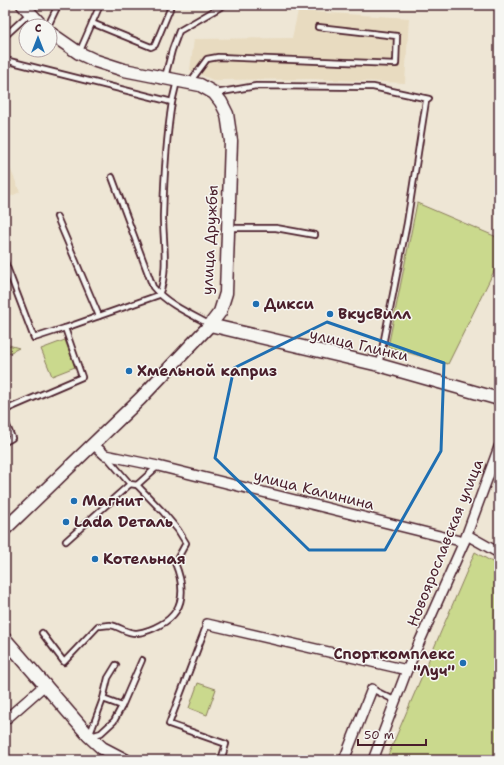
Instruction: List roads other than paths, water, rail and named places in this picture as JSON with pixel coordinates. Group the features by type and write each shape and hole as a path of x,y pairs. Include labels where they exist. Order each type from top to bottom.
{"street":[{"path":"26,9 34,18"},
{"path":"58,39 79,53 124,70 190,82 200,85 214,93"},
{"name":"улица Дружбы","path":"5,529 93,444 210,325 220,312 226,293 229,228 230,128 227,114 214,93"},
{"name":"улица Глинки","path":"210,325 379,365 499,398"},
{"path":"93,444 105,455"},
{"name":"Новоярославская улица","path":"373,760 407,670 465,539 499,447"},
{"name":"улица Калинина","path":"105,455 158,466 465,539 499,553"},
{"path":"207,624 407,670"},
{"path":"5,639 46,684 89,736 102,748 125,760"},
{"path":"5,720 46,684"},
{"path":"344,760 372,689"}],"lane":[{"path":"52,18 58,5"},
{"path":"79,53 100,5"},
{"path":"164,78 179,31 224,5"},
{"path":"495,5 499,7"},
{"path":"5,36 26,9"},
{"path":"92,23 151,47 155,45 170,9"},
{"path":"190,82 207,59 218,57 396,64 397,36 318,27"},
{"path":"5,60 172,102"},
{"path":"160,295 164,282 163,215 166,138 177,80"},
{"path":"214,93 256,86 373,87 429,99 426,101 407,223 379,365"},
{"path":"112,177 153,287 160,295 210,325"},
{"path":"58,217 99,316"},
{"path":"229,228 276,228 315,235"},
{"path":"5,262 34,338 160,295"},
{"path":"5,410 82,377 65,328"},
{"path":"5,421 12,438 5,442"},
{"path":"42,633 64,662 98,626 112,625 120,630 136,633 151,630 171,619 176,612 182,592 181,582 175,563 186,544 178,530 136,485 130,484 105,455"},
{"path":"136,485 158,466"},
{"path":"66,541 130,484"},
{"path":"207,624 169,724 226,744 221,760"},
{"path":"89,736 101,732 114,721 142,660"},
{"path":"89,736 103,699 108,678 116,665"},
{"path":"372,689 396,701"},
{"path":"103,699 122,706"}],"place":[{"name":"Дикси","path":"256,304"},
{"name":"ВкусВилл","path":"330,314"},
{"name":"Хмельной каприз","path":"129,371"},
{"name":"Магнит","path":"74,501"},
{"name":"Lada Dеталь","path":"66,522"},
{"name":"Котельная","path":"95,559"},
{"name":"Спорткомплекс \"Луч\"","path":"463,663"}]}
